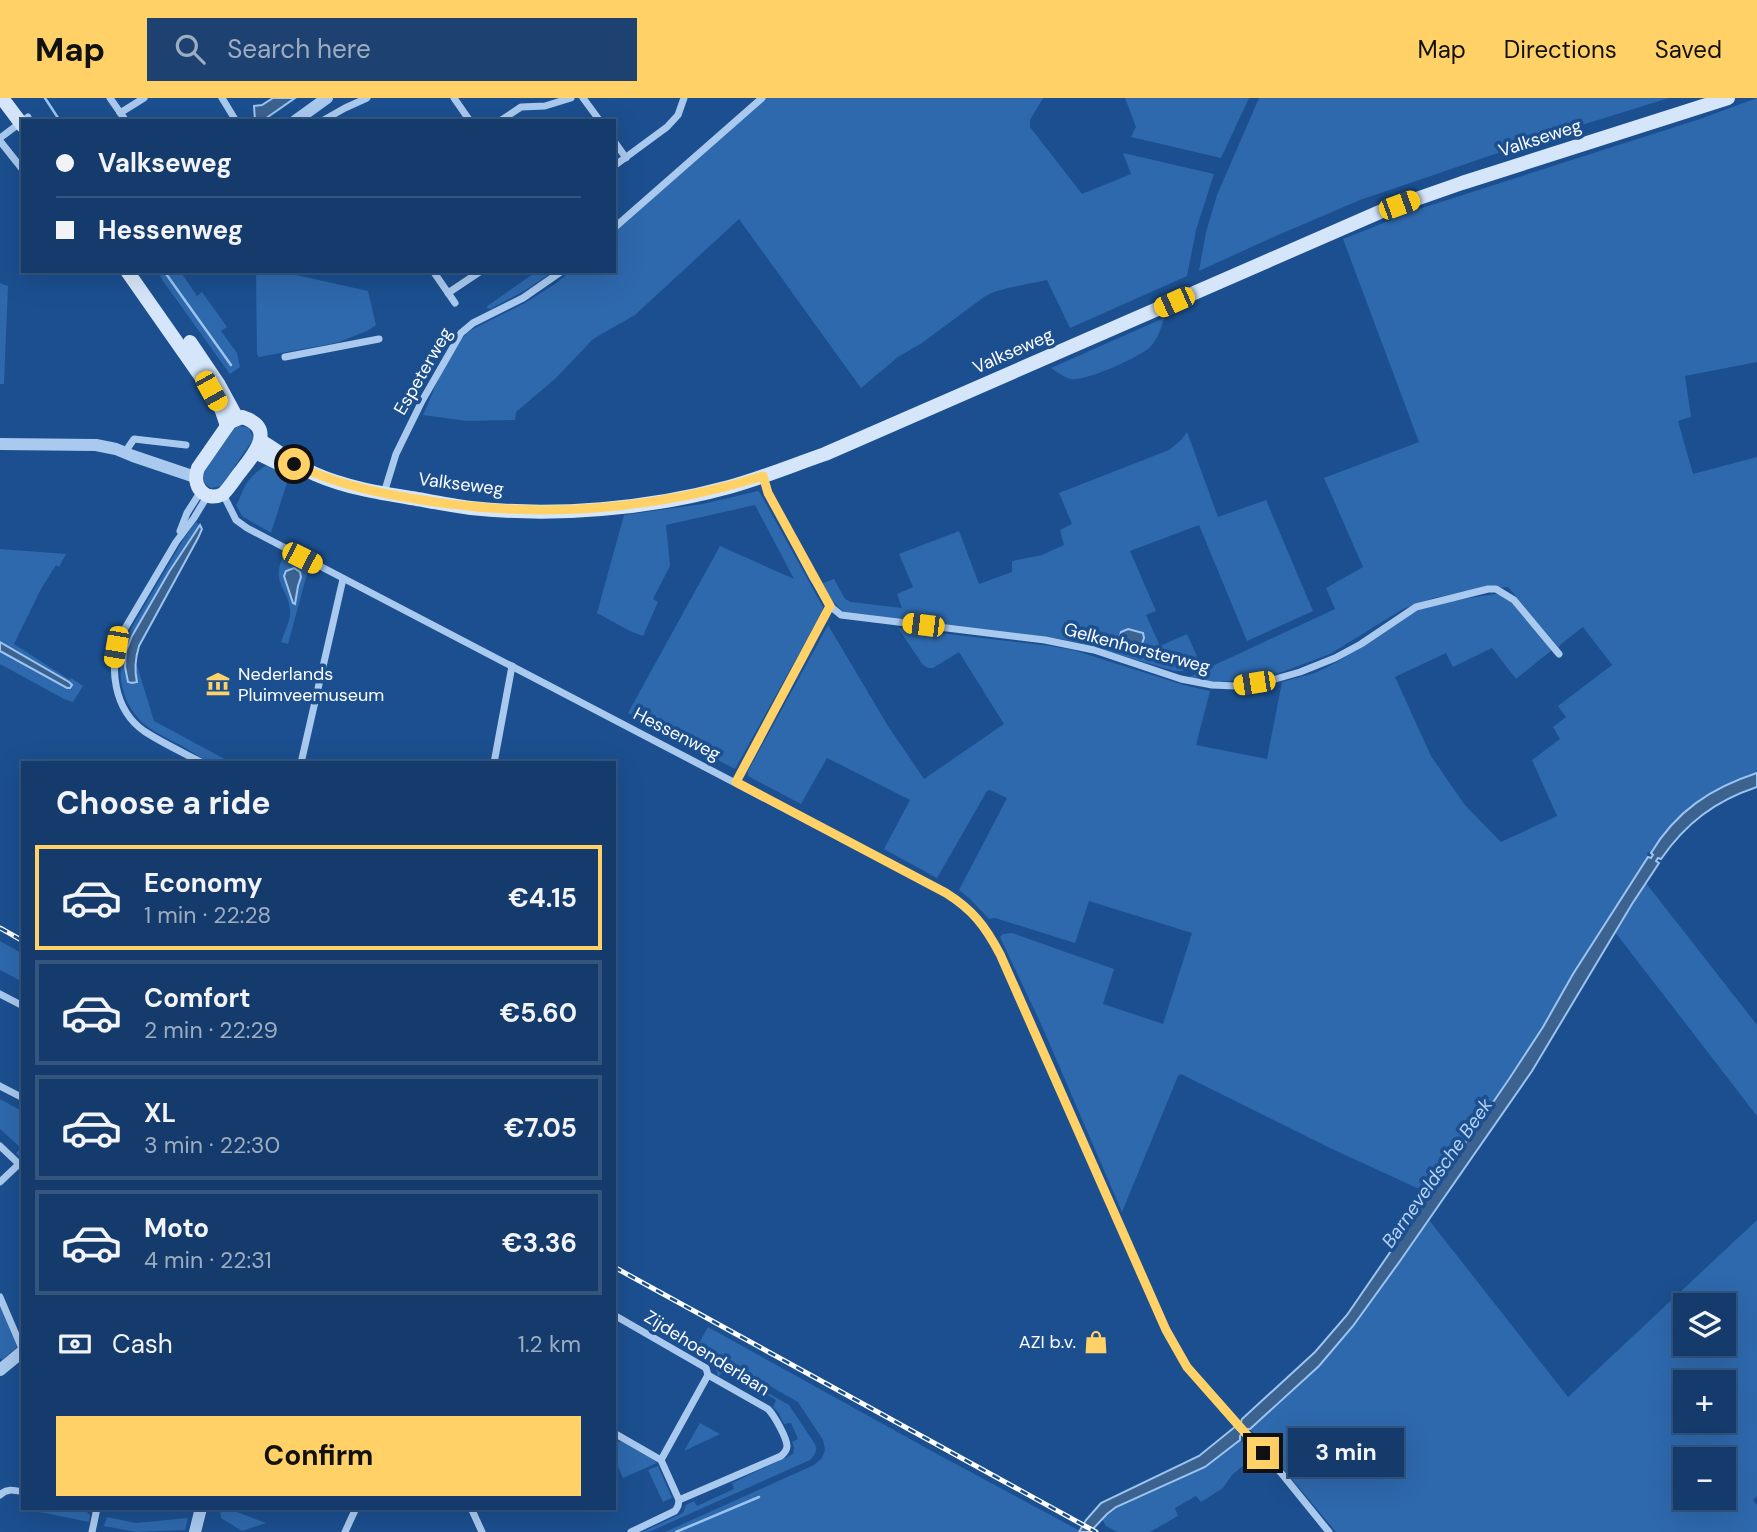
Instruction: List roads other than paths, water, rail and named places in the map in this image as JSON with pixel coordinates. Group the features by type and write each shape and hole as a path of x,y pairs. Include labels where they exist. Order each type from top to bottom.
{"main road":[{"path":"2,98 22,119"},
{"path":"13,98 24,119"},
{"name":"Valkseweg","path":"258,447 278,463 294,464 331,481 384,494 485,508 551,511 633,506 729,487 825,454 1382,211 1728,98"},
{"path":"128,273 232,422"},
{"path":"140,273 205,364 232,422"},
{"path":"243,417 256,425 261,437 258,447 223,494 217,497 204,493 195,477 198,468 232,422 243,417"}],"street":[{"path":"110,98 124,119"},
{"path":"120,113 145,98"},
{"path":"222,98 235,119"},
{"path":"298,119 327,98"},
{"path":"326,119 367,98"},
{"path":"454,98 469,119"},
{"path":"503,119 521,107 545,106 571,98"},
{"path":"583,98 599,119"},
{"path":"616,165 667,127 678,115 684,98"},
{"path":"616,226 762,98"},
{"path":"21,125 0,139 21,167"},
{"path":"616,144 626,158"},
{"path":"434,273 456,303"},
{"path":"448,293 478,273"},
{"name":"Espeterweg","path":"384,494 396,454 422,401 461,333 473,323 523,298 559,273"},
{"path":"285,356 379,340"},
{"path":"125,452 134,439 186,445"},
{"path":"0,444 96,445 116,449 195,477"},
{"path":"736,782 830,606 768,493 763,476"},
{"path":"199,761 143,730 131,718 121,701 114,663 121,635 176,542 187,513 204,493"},
{"name":"Hessenweg","path":"223,494 236,520 241,524 960,902 982,923 1000,954 1166,1330 1187,1367 1282,1474 1329,1532"},
{"path":"301,761 343,579"},
{"name":"Gelkenhorsterweg","path":"830,606 841,615 1045,640 1094,650 1181,679 1236,686 1300,672 1361,644 1416,607 1488,589 1496,590 1514,600 1559,654"},
{"path":"494,761 512,666"},
{"path":"0,994 21,1005"},
{"path":"0,1086 21,1097"},
{"path":"0,1146 19,1164 0,1182"},
{"path":"0,1297 21,1346"},
{"name":"Zijdehoenderlaan","path":"616,1316 706,1368 708,1375 768,1409 775,1416 787,1446 781,1456 679,1500 675,1511 631,1532"},
{"path":"0,1368 21,1352"},
{"path":"661,1460 708,1375"},
{"path":"616,1434 661,1460 679,1500"},
{"path":"0,1495 11,1489 21,1492"},
{"path":"92,1532 97,1510"},
{"path":"195,1532 200,1510"},
{"path":"345,1532 355,1510"},
{"path":"472,1510 482,1532"}],"waterway":[{"path":"45,98 59,119"},
{"path":"165,273 231,365"},
{"path":"676,1532 759,1497"}],"railway":[{"path":"0,928 21,940"},
{"path":"616,1268 1096,1532"}],"place":[{"name":"Nederlands Pluimveemuseum","path":"218,684"},
{"name":"AZI b.v.","path":"1096,1342"}],"water label":[{"name":"Barneveldsche Beek","path":"1437,1173"}]}
